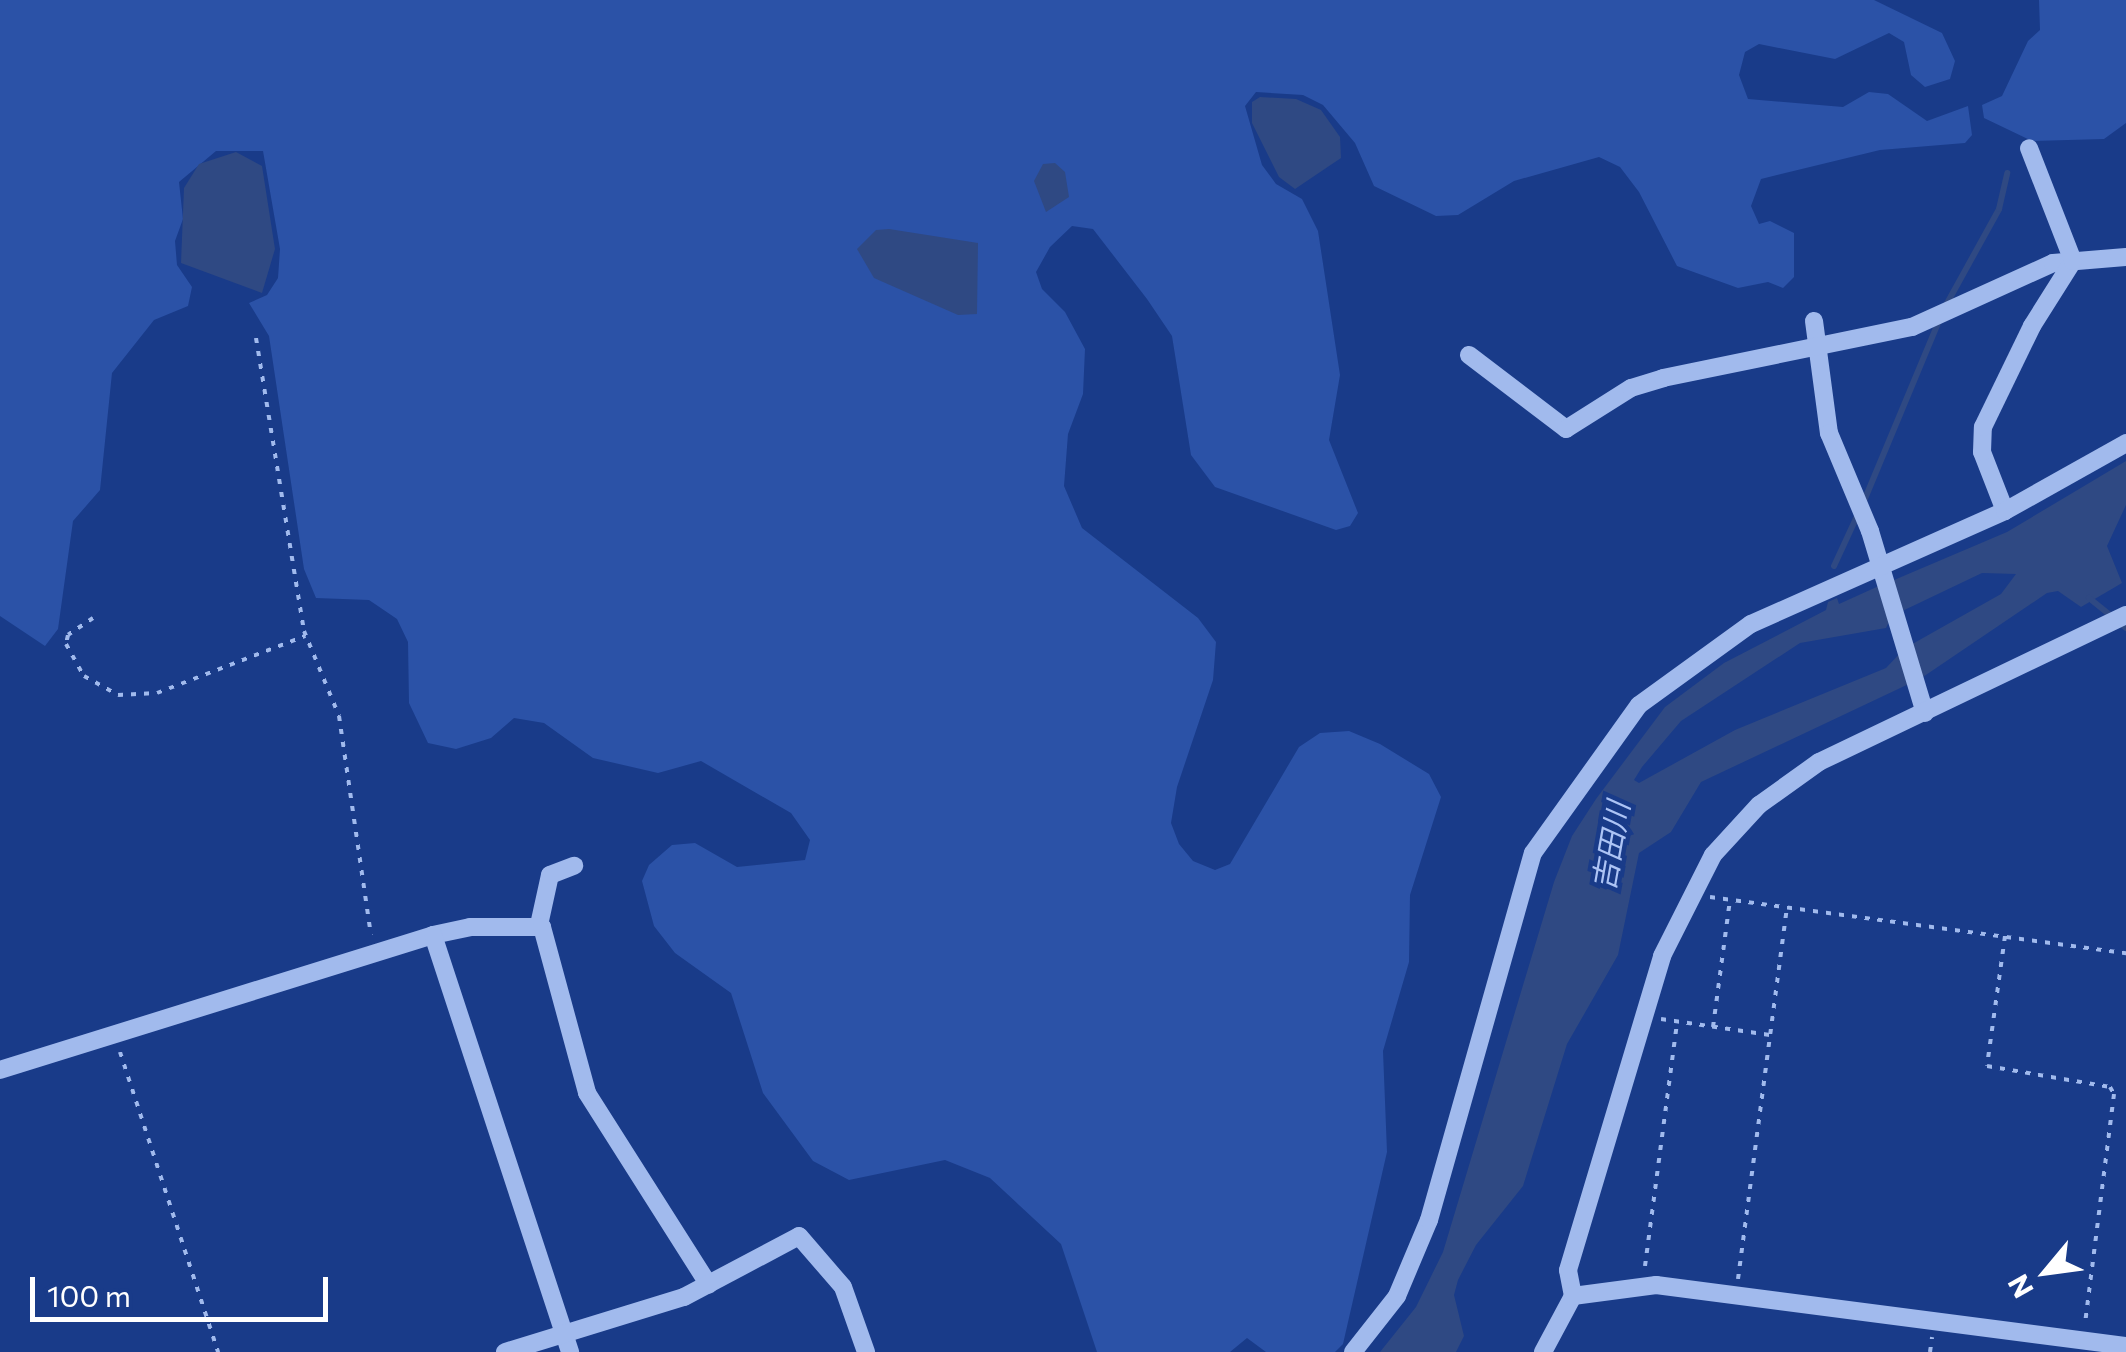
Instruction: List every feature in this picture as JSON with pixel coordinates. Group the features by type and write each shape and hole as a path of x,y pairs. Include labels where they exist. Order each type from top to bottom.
{"street":[{"path":"2029,148 2073,262"},
{"path":"1469,356 1559,429 1647,383 1819,347 1935,317 2029,272 2126,256"},
{"path":"2005,511 1982,452 1983,427 2032,326 2073,262"},
{"path":"1814,321 1829,434 1860,509 1922,705"},
{"path":"1353,1352 1397,1296 1429,1220 1543,832 1660,684 1750,624 2005,511 2126,444"},
{"path":"1543,1352 1573,1296 1568,1270 1644,1017 1692,888 1734,830 1788,781 1922,705 2126,615"},
{"path":"574,866 550,874 540,925 587,1093 710,1286"},
{"path":"0,1070 433,935 540,925"},
{"path":"433,935 566,1343"},
{"path":"505,1352 566,1343 710,1286 803,1237 843,1286 866,1352"},
{"path":"1573,1296 1643,1286 1736,1294 2126,1346"}],"path":[{"path":"256,338 305,636 339,716 374,954"},
{"path":"93,618 68,635 66,644 84,676 118,696 157,692 305,636"},
{"path":"1692,888 1730,900 2126,953"},
{"path":"1714,1027 1730,900"},
{"path":"1736,1294 1788,908"},
{"path":"2005,936 1988,1066 2110,1087 2114,1094 2083,1341"},
{"path":"1644,1017 1770,1035"},
{"path":"1643,1286 1677,1022"},
{"path":"113,1033 218,1352"}],"shaded area":[{"path":"0,0 1874,0 1942,33 1955,61 1950,79 1925,87 1911,75 1904,42 1889,33 1835,59 1759,44 1745,52 1739,75 1748,99 1843,107 1869,92 1888,94 1927,121 1968,106 1972,135 1965,143 1880,150 1761,179 1751,206 1759,224 1770,221 1794,233 1794,277 1783,288 1768,282 1738,288 1677,266 1639,192 1620,167 1599,157 1514,181 1458,215 1436,216 1374,186 1355,143 1323,105 1303,95 1256,92 1245,106 1262,165 1276,184 1302,199 1318,231 1340,375 1329,440 1358,513 1350,526 1336,530 1215,487 1191,455 1172,336 1147,299 1093,229 1072,226 1050,247 1036,272 1042,289 1065,312 1085,349 1083,394 1068,434 1064,486 1082,528 1198,618 1216,642 1213,680 1177,787 1171,823 1179,844 1193,861 1215,870 1230,864 1299,747 1320,733 1349,731 1380,744 1429,774 1441,797 1410,895 1409,962 1383,1051 1387,1152 1343,1344 1335,1352 1266,1352 1247,1338 1230,1352 1097,1352 1061,1244 990,1178 945,1160 849,1180 813,1161 763,1093 731,993 675,953 654,926 642,881 649,865 672,845 695,843 737,867 805,860 810,840 791,813 701,761 658,773 593,758 544,723 514,718 491,738 456,749 428,743 409,703 408,642 397,619 369,600 316,598 304,569 269,336 249,303 267,295 278,278 280,249 263,151 216,151 179,182 183,219 175,241 177,265 192,287 188,306 154,320 112,373 100,490 73,521 58,629 45,646 0,616"},
{"path":"2039,0 2126,0 2126,123 2104,139 2032,141 1984,118 1982,105 2002,96 2028,41 2040,30"}],"water":[{"path":"1260,97 1296,99 1321,110 1340,137 1341,158 1295,189 1279,177 1252,123 1252,102"},
{"path":"236,152 262,166 275,249 262,293 181,263 184,188 199,164"},
{"path":"1055,163 1065,172 1069,197 1046,212 1034,181 1043,164"},
{"path":"876,230 978,243 977,314 958,315 874,278 857,249"},
{"path":"2126,461 2126,505 2107,546 2122,583 2081,607 2058,591 2047,593 1917,681 1907,647 2001,594 2016,574 1982,573 1896,614 1887,583 2007,532"},
{"name":"吉田川","path":"1881,585 1891,618 1886,628 1800,643 1681,721 1642,767 1634,780 1639,783 1735,730 1886,668 1903,650 1913,682 1701,782 1671,832 1639,853 1618,955 1567,1044 1523,1186 1476,1245 1458,1280 1454,1295 1464,1336 1456,1352 1380,1352 1416,1307 1443,1252 1554,882 1572,836 1596,799 1665,707 1724,663 1826,610 1828,602 1837,598 1839,604"}],"waterway":[{"path":"1945,307 1999,209 2007,173"},
{"path":"1864,501 1940,318"},
{"path":"1834,566 1859,512"},
{"path":"2089,598 2126,628"}]}
